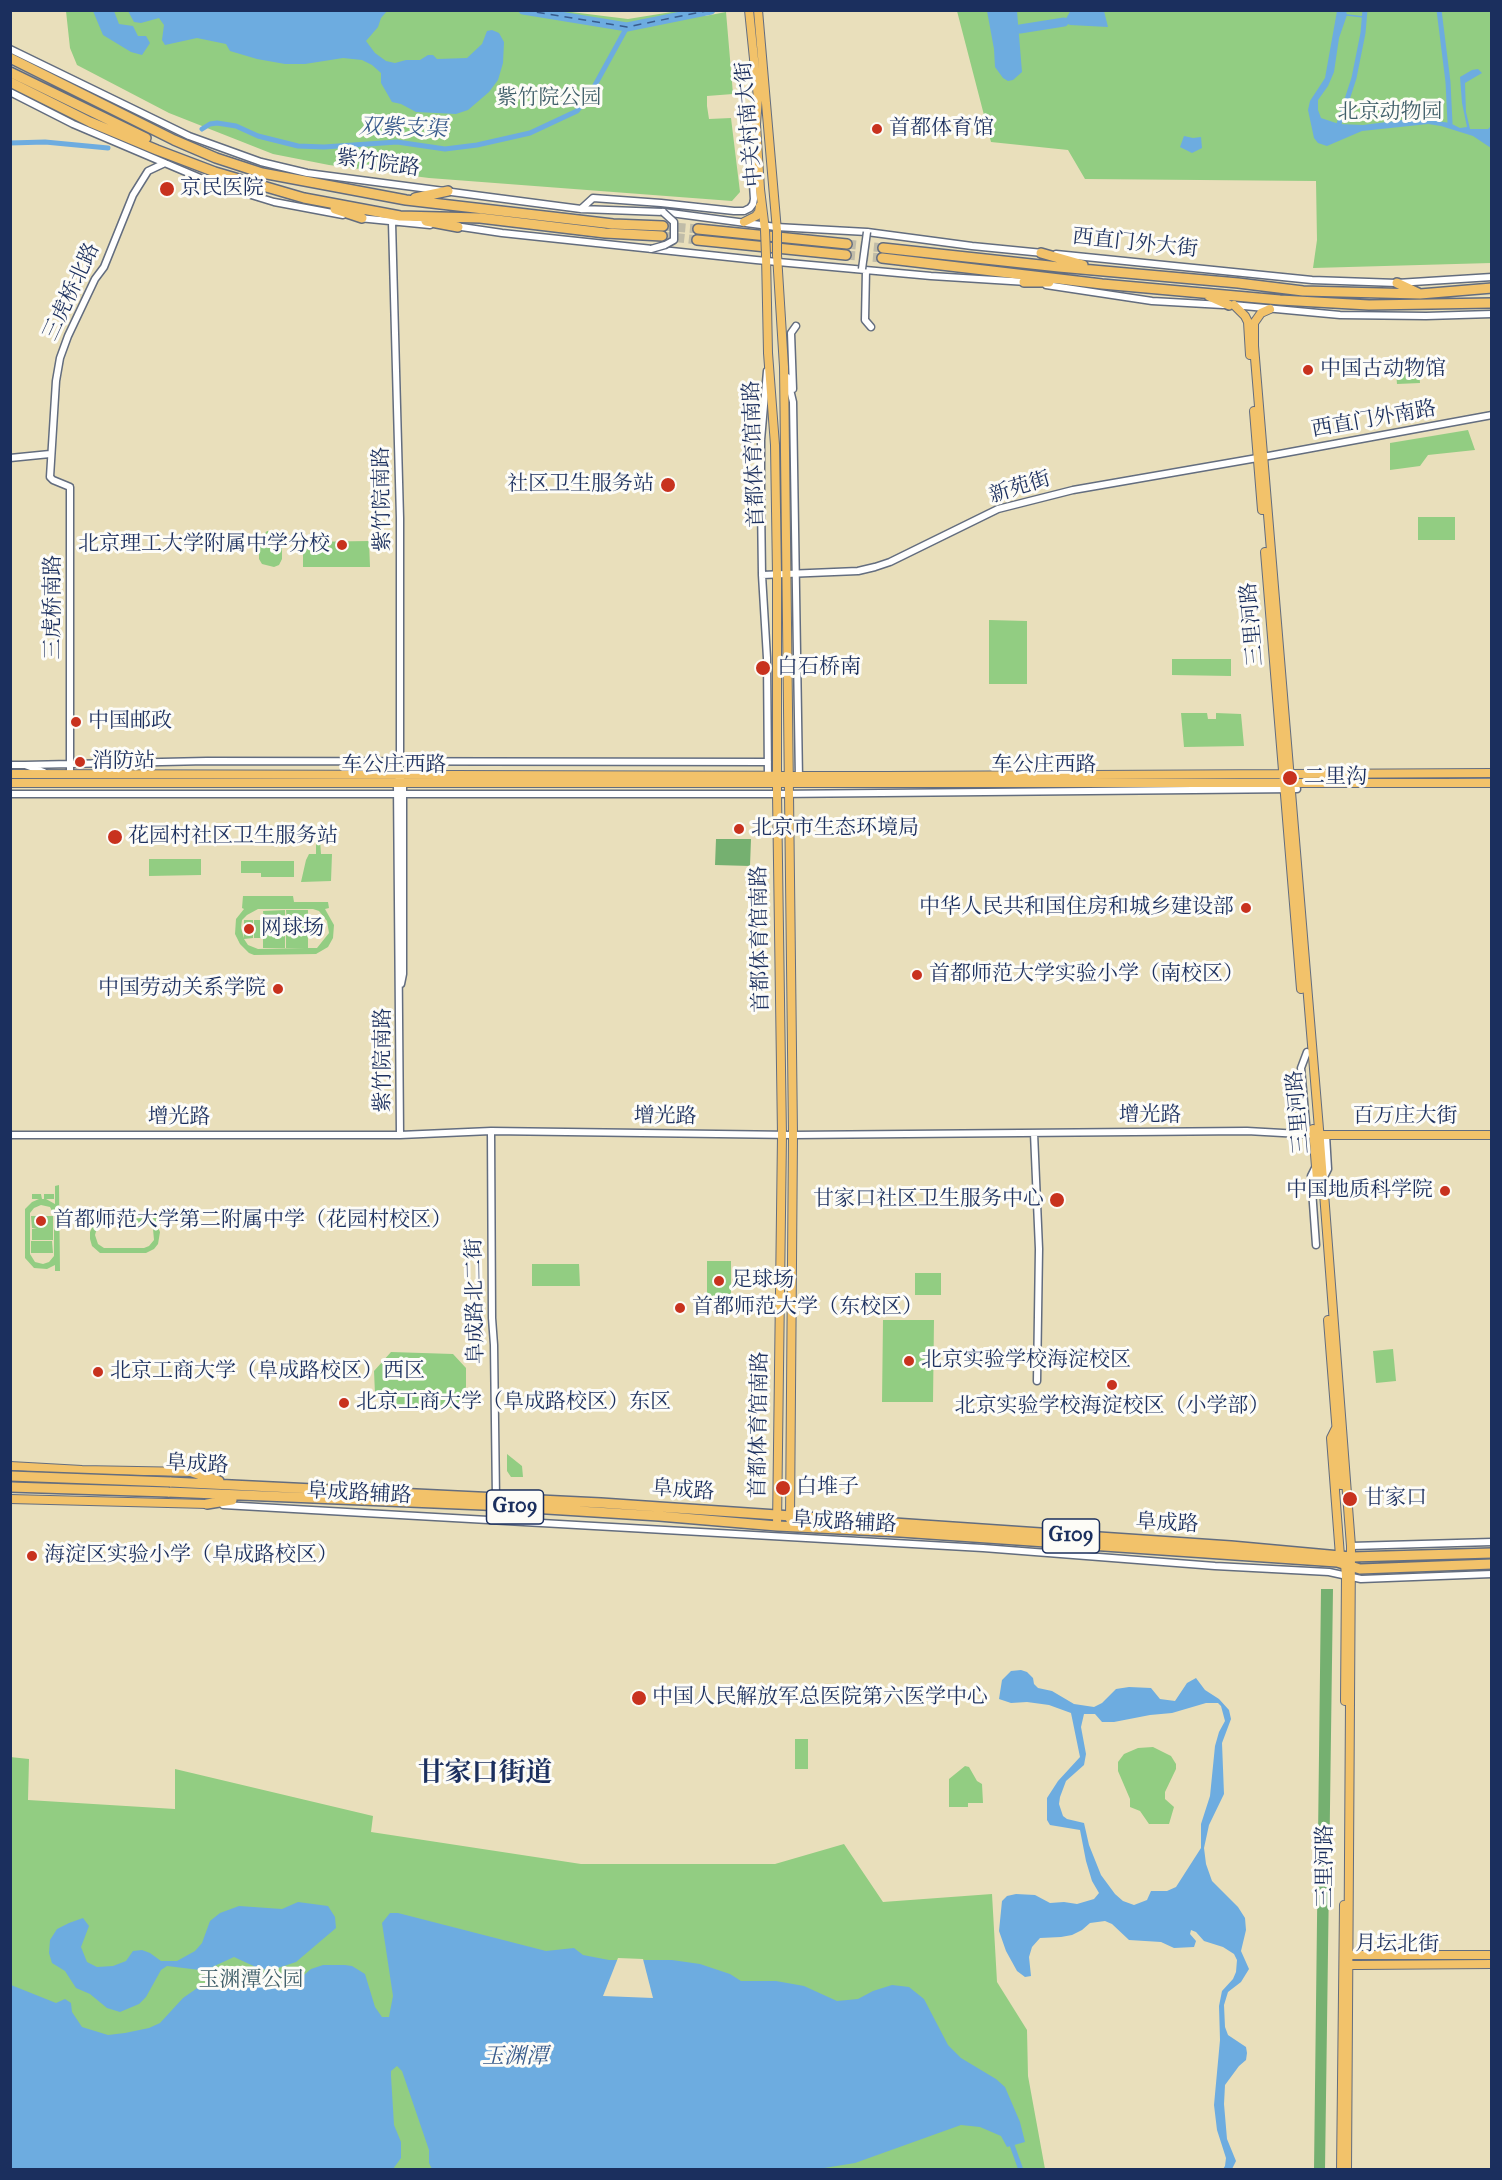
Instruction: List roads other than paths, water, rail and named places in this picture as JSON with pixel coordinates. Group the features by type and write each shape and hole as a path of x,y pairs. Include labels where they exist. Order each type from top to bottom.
{"highway":[{"path":"10,51 40,73"},
{"name":"紫竹院路","path":"10,58 138,123 216,158 262,173 406,200 613,224 663,226"},
{"path":"10,67 94,109 183,148 216,158"},
{"path":"10,72 215,172"},
{"path":"10,84 90,122 215,172 362,218"},
{"path":"406,200 448,191"},
{"path":"304,198 396,219 458,227"},
{"path":"396,219 480,218 605,233 662,236"},
{"path":"698,229 763,230 848,244"},
{"path":"697,240 765,254 846,255"},
{"name":"西直门外大街","path":"883,248 1303,291 1420,294 1491,286"},
{"path":"1041,253 1105,272"},
{"name":"西直门外大街","path":"882,258 1102,284 1369,305 1488,304"},
{"path":"1024,282 1102,284"},
{"path":"1397,283 1420,294"},
{"path":"1201,292 1232,305"},
{"path":"192,1472 233,1485"},
{"name":"阜成路","path":"10,1476 233,1485 496,1502 659,1516 1231,1546 1347,1560"},
{"name":"阜成路","path":"10,1487 496,1502"},
{"path":"207,1504 252,1496"},
{"name":"G109","path":"1347,1560 1491,1553"},
{"name":"G109","path":"1347,1560 1360,1569 1491,1564"}],"main road":[{"name":"中关村南大街","path":"754,15 758,98 756,124 765,254"},
{"name":"中关村南大街","path":"754,15 778,258"},
{"path":"744,222 759,212 760,189"},
{"name":"首都体育馆南路","path":"765,254 768,352 786,574 772,780 777,794 782,1135 777,1521"},
{"name":"首都体育馆南路","path":"778,258 784,367 793,1135 790,1522"},
{"name":"三里河路","path":"1232,305 1245,316 1248,322 1289,783 1316,1135 1316,1165 1349,1576 1347,2169"},
{"name":"三里河路","path":"1260,458 1254,331 1257,317 1270,309"},
{"path":"1289,783 1491,773"},
{"name":"车公庄西路","path":"10,774 400,781"},
{"name":"车公庄西路","path":"10,783 799,780 1289,783"},
{"name":"车公庄西路","path":"799,780 1289,783"},
{"path":"1289,783 1491,783"},
{"name":"三里河路","path":"1289,783 1307,1052 1322,1179 1351,1546 1347,1560"},
{"path":"1194,784 1210,790"},
{"name":"百万庄大街","path":"1316,1135 1491,1135"},
{"path":"10,1466 192,1472"},
{"path":"41,1500 42,1468"},
{"name":"阜成路辅路","path":"10,1499 207,1504"},
{"name":"月坛北街","path":"1347,1961 1491,1955"},
{"name":"三里河路","path":"1341,2169 1347,1961"},
{"name":"月坛北街","path":"1347,1961 1491,1964"}],"street":[{"name":"紫竹院路","path":"10,51 189,136 261,162 307,173 581,209 663,212 744,222 763,230 776,229"},
{"path":"10,92 73,124 212,183 249,195 327,213 362,218 396,219"},
{"path":"581,209 593,198 735,211 750,208 754,199 749,127 758,98"},
{"name":"三虎桥北路","path":"50,454 56,381 60,358 68,336 94,279 104,267 133,195 148,171 165,163"},
{"path":"651,249 674,240 674,222 663,212"},
{"name":"紫竹院南路","path":"396,219 400,518 398,975 400,985 400,1135"},
{"path":"458,227 502,234 651,249 765,254 778,258 864,269 1024,282 1145,300 1340,315 1491,314"},
{"name":"西直门外大街","path":"776,229 867,232 972,246 1312,280 1397,283 1491,277"},
{"path":"867,232 864,269 865,320 871,327"},
{"path":"793,402 791,333 796,326"},
{"name":"首都体育馆南路","path":"768,352 761,440 762,575 767,658 768,762 772,780"},
{"name":"首都体育馆南路","path":"784,367 793,402 786,574 799,780"},
{"name":"西直门外南路","path":"1260,458 1491,415"},
{"path":"10,458 50,454"},
{"name":"三虎桥南路","path":"50,454 50,477 70,487 70,774"},
{"name":"新苑街","path":"762,575 858,571 890,562 998,509 1073,490 1260,458"},
{"path":"10,765 768,762"},
{"path":"25,765 48,774"},
{"path":"10,794 777,794 1210,790 1289,783"},
{"name":"增光路","path":"10,1135 400,1135 491,1131 793,1135 1247,1131 1316,1135"},
{"name":"阜成路北二街","path":"491,1131 496,1502"},
{"path":"1034,1133 1039,1261 1037,1381"},
{"name":"三里河路","path":"1316,1165 1311,1176 1316,1245"},
{"name":"阜成路辅路","path":"207,1504 983,1548 1215,1566 1329,1572 1361,1579 1491,1574"},
{"path":"1351,1546 1491,1542"}],"water":[{"path":"1071,10 1104,11 1108,27 1070,25 1064,22"},
{"path":"93,11 114,11 119,24 133,26 138,36 146,36 150,43 142,55 131,52 103,35"},
{"path":"128,11 387,11 378,27 366,41 375,53 386,61 395,63 420,60 428,55 433,55 437,59 467,58 482,44 487,31 492,30 499,33 504,42 503,63 498,80 489,92 468,110 456,114 416,112 392,102 381,83 381,73 362,60 343,58 305,64 285,64 257,59 230,51 226,44 197,38 165,45 162,40 164,25 159,18 141,23 134,22"},
{"path":"987,11 1017,11 1022,72 1013,80 1008,81 1003,78 995,67"},
{"path":"1337,11 1346,11 1347,15 1339,38 1334,72 1318,100 1321,118 1339,124 1363,125 1418,118 1450,123 1460,128 1467,127 1460,77 1478,69 1482,73 1465,83 1466,112 1470,129 1488,129 1491,126 1491,148 1473,136 1428,124 1362,131 1327,146 1318,143 1314,138 1308,110 1310,101 1325,78"},
{"path":"1184,136 1201,137 1202,148 1192,153 1180,147"},
{"path":"1011,1671 1027,1672 1038,1688 1052,1691 1074,1704 1094,1707 1102,1703 1116,1689 1129,1687 1151,1688 1160,1699 1175,1701 1187,1683 1196,1678 1205,1690 1219,1699 1229,1710 1231,1719 1222,1743 1224,1794 1209,1825 1204,1848 1206,1864 1212,1881 1238,1907 1245,1918 1246,1930 1241,1951 1249,1969 1241,1982 1228,1992 1224,2005 1225,2027 1228,2035 1246,2047 1247,2053 1246,2060 1225,2085 1227,2139 1236,2161 1232,2169 1223,2169 1226,2158 1217,2130 1214,2105 1220,2040 1219,2006 1222,1991 1236,1972 1237,1960 1234,1954 1223,1947 1204,1941 1191,1930 1190,1934 1196,1941 1194,1947 1174,1948 1161,1942 1129,1940 1112,1924 1105,1921 1090,1923 1072,1935 1040,1938 1032,1947 1029,1957 1031,1976 1025,1977 1017,1971 1006,1951 999,1931 1002,1901 1007,1896 1035,1895 1050,1903 1077,1904 1094,1899 1099,1893 1092,1881 1080,1830 1050,1825 1047,1820 1047,1798 1058,1781 1080,1757 1071,1713 1049,1705 1027,1702 1011,1703 999,1699 1002,1680","holes":["1206,1703 1218,1703 1225,1721 1215,1746 1210,1796 1201,1824 1201,1848 1176,1887 1167,1891 1151,1891 1147,1900 1134,1905 1123,1901 1101,1875 1089,1845 1084,1823 1063,1816 1059,1804 1066,1781 1084,1765 1086,1754 1081,1727 1084,1714 1095,1714 1102,1722 1114,1722 1172,1713"]},
{"path":"298,1902 328,1906 335,1917 336,1928 296,1962 272,1970 260,1969 234,1957 208,1969 167,1966 161,1970 146,1997 139,2004 120,2012 107,2008 90,1994 76,1988 65,1971 52,1963 49,1953 50,1940 57,1929 83,1918 89,1926 81,1947 87,1962 97,1967 113,1966 126,1961 133,1951 142,1950 161,1961 177,1961 195,1951 202,1943 210,1921 220,1913 239,1906 282,1909"},
{"name":"玉渊潭","path":"390,1913 398,1913 546,1951 574,1948 583,1955 609,1960 672,1960 700,1964 730,1974 741,1981 776,1981 804,1986 837,2001 858,1999 892,1985 909,1987 924,1999 948,2045 961,2058 1005,2087 1020,2122 1025,2142 1007,2147 1001,2136 980,2127 961,2125 855,2163 818,2169 432,2169 429,2163 429,2150 402,2071 397,2066 391,2071 391,2076 394,2125 401,2142 401,2158 393,2169 11,2170 11,1985 56,2003 65,1999 71,2003 72,2012 82,2027 108,2035 149,2028 160,2023 183,1998 203,1984 227,1980 257,1983 263,1980 282,1986 297,1981 311,1969 323,1965 345,1965 352,1966 365,1974 375,2007 382,2017 389,2017 393,1996 382,1923"}],"waterway":[{"path":"523,10 627,27 711,10"},
{"path":"1339,124 1354,78 1365,10"},
{"path":"1439,10 1448,82 1450,123"},
{"path":"1347,15 1364,17"},
{"path":"1020,29 1064,22"},
{"name":"双紫支渠","path":"202,129 217,123 236,126 258,136 298,146 324,147 397,142 445,149 477,145 530,133 577,111 589,96 627,27"},
{"name":"双紫支渠","path":"10,143 45,142 108,148"},
{"path":"1012,2145 1021,2170"}],"tunnel":[{"path":"663,226 698,229"},
{"path":"662,236 697,240"},
{"path":"847,244 883,248"},
{"path":"846,255 882,258"}],"place":[{"name":"首都体育馆","path":"877,129"},
{"name":"京民医院","path":"167,189"},
{"name":"中国古动物馆","path":"1308,370"},
{"name":"社区卫生服务站","path":"668,485"},
{"name":"北京理工大学附属中学分校","path":"342,545"},
{"name":"白石桥南","path":"763,668"},
{"name":"中国邮政","path":"76,722"},
{"name":"消防站","path":"80,762"},
{"name":"二里沟","path":"1290,778"},
{"name":"北京市生态环境局","path":"739,829"},
{"name":"花园村社区卫生服务站","path":"115,837"},
{"name":"中华人民共和国住房和城乡建设部","path":"1246,908"},
{"name":"网球场","path":"249,929"},
{"name":"首都师范大学实验小学（南校区）","path":"917,975"},
{"name":"中国劳动关系学院","path":"278,989"},
{"name":"中国地质科学院","path":"1445,1191"},
{"name":"甘家口社区卫生服务中心","path":"1057,1200"},
{"name":"首都师范大学第二附属中学（花园村校区）","path":"41,1221"},
{"name":"足球场","path":"719,1281"},
{"name":"首都师范大学（东校区）","path":"680,1308"},
{"name":"北京实验学校海淀校区","path":"909,1361"},
{"name":"北京工商大学（阜成路校区）西区","path":"98,1372"},
{"name":"北京实验学校海淀校区（小学部）","path":"1112,1385"},
{"name":"北京工商大学（阜成路校区）东区","path":"344,1403"},
{"name":"白堆子","path":"783,1488"},
{"name":"甘家口","path":"1350,1499"},
{"name":"海淀区实验小学（阜成路校区）","path":"32,1556"},
{"name":"中国人民解放军总医院第六医学中心","path":"639,1698"}],"district":[{"name":"甘家口街道","path":"485,1774"}],"park label":[{"name":"紫竹院公园","path":"549,99"},
{"name":"北京动物园","path":"1390,113"},
{"name":"玉渊潭公园","path":"251,1981"}]}
